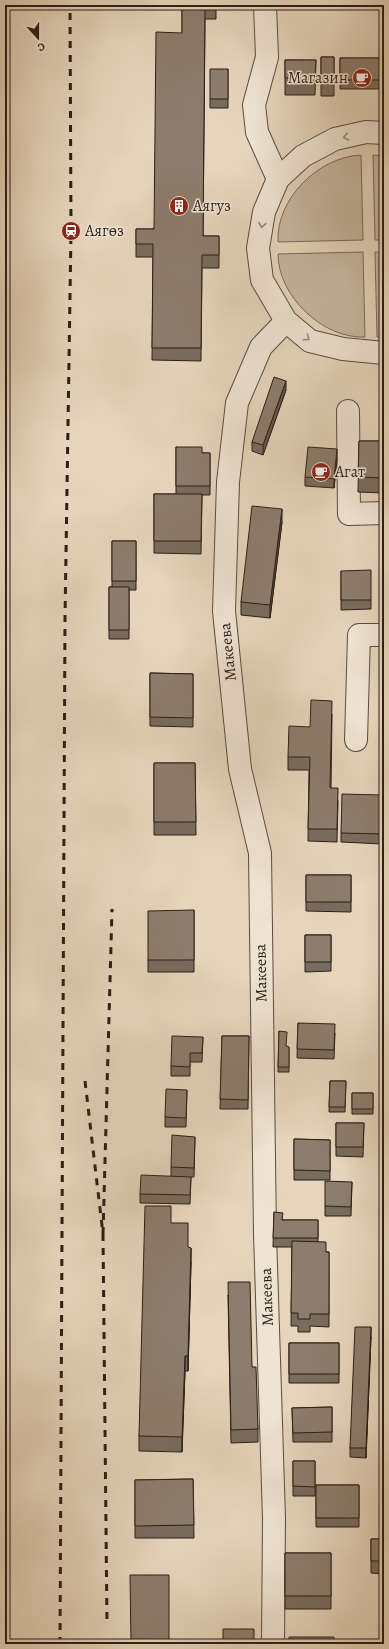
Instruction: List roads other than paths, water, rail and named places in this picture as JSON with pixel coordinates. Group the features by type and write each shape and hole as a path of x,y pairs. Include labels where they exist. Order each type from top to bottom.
{"street":[{"path":"265,5 267,57 254,105 256,132 278,179"},
{"path":"384,133 366,132 336,139 304,156 278,179 264,212 258,248 262,280 286,321 310,341 343,349 384,352"},
{"name":"Макеева","path":"273,1644 274,1518 265,1234 260,853 240,769 224,611 228,482 237,403 261,347 286,321"},
{"path":"348,411 349,514 384,513"},
{"path":"356,740 359,635 384,635"}],"railway":[{"path":"60,1644 65,618 71,231 70,5"},
{"path":"85,1081 103,1234 112,909"},
{"path":"103,1234 107,1625"}],"place":[{"name":"Магазин","path":"362,78"},
{"name":"Аягуз","path":"179,206"},
{"name":"Аягөз","path":"71,231"},
{"name":"Агат","path":"321,472"}]}
